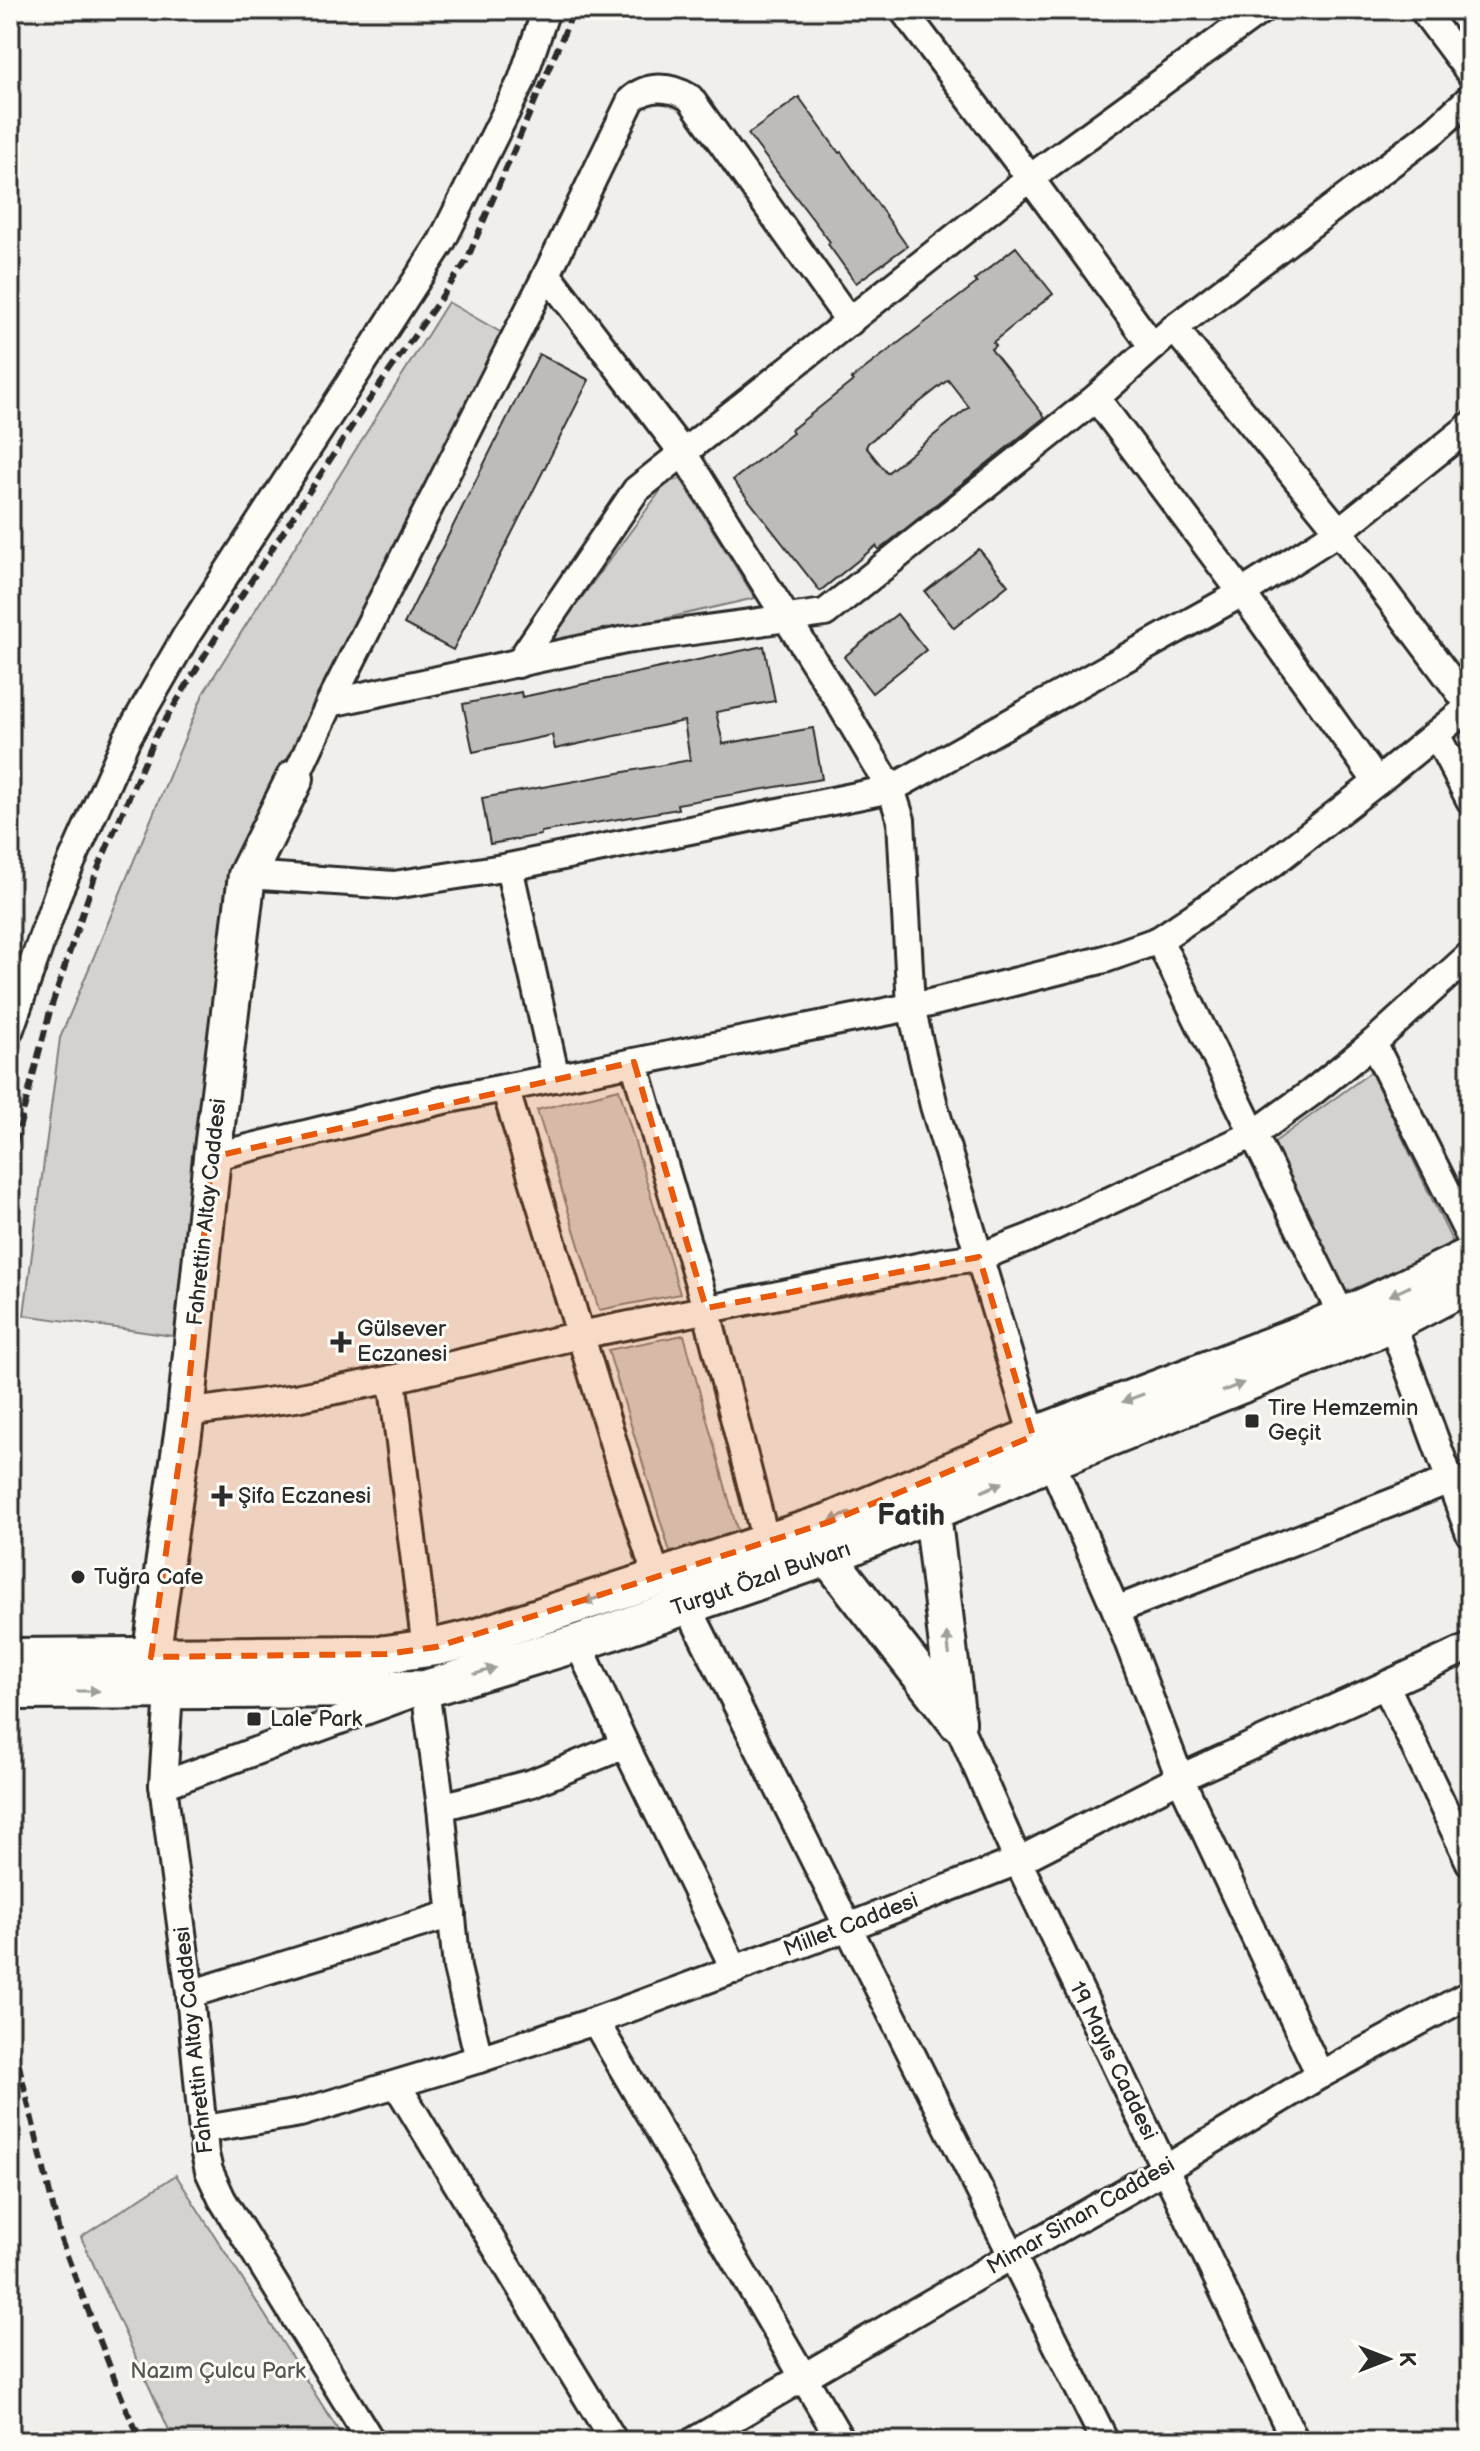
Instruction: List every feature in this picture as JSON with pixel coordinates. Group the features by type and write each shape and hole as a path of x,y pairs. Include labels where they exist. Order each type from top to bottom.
{"main road":[{"name":"Fahrettin Altay Caddesi","path":"151,1657 186,1413 212,1157 247,875 295,778"},
{"name":"Turgut Özal Bulvarı","path":"10,1691 425,1689 578,1643 828,1557 932,1513 1042,1449 1470,1256"},
{"name":"Turgut Özal Bulvarı","path":"10,1657 386,1654 426,1649 540,1617 1042,1449 1392,1324 1470,1283"},
{"path":"932,1513 957,1722"},
{"path":"828,1557 957,1722"}],"street":[{"path":"10,1029 59,890 127,738 186,636 442,241 522,80 546,10"},
{"path":"903,10 1153,347"},
{"path":"518,664 636,490 1030,178 1261,10"},
{"path":"1423,10 1470,73"},
{"path":"295,778 636,95 655,89 674,90 690,98 850,322"},
{"path":"330,703 625,640 825,613 1096,398 1174,328 1434,131 1470,98"},
{"path":"547,274 683,453 891,789 901,820 911,1007 934,1106 979,1257 1042,1449 1116,1610 1180,1778 1320,2075"},
{"path":"212,1157 444,1100 911,1007 1105,959 1159,940 1273,863 1470,706 1339,531 1174,328"},
{"path":"1096,398 1242,593 1377,782"},
{"path":"247,875 394,885 509,867 891,789 1242,593 1339,531 1470,426"},
{"path":"1436,734 1470,800"},
{"path":"509,867 556,1078"},
{"path":"1159,940 1342,1316"},
{"path":"186,1413 295,1398 392,1379 706,1308 979,1257 1029,1238 1254,1134 1373,1043 1470,955"},
{"path":"1373,1043 1470,1237"},
{"path":"634,1062 706,1308 766,1542"},
{"path":"505,1088 657,1578"},
{"path":"1392,1324 1470,1534"},
{"path":"392,1379 426,1649"},
{"path":"1116,1610 1450,1480"},
{"path":"687,1605 1105,2441"},
{"path":"578,1643 735,1970"},
{"name":"Millet Caddesi","path":"205,2129 300,2113 397,2085 595,2021 848,1927 1018,1861 1180,1778 1470,1647"},
{"path":"1386,1686 1470,1863"},
{"path":"163,1785 425,1689 441,1807 457,1968 479,2059"},
{"name":"Fahrettin Altay Caddesi","path":"169,1691 163,1785 209,2171 222,2199 371,2441"},
{"name":"19 Mayıs Caddesi","path":"957,1722 1018,1861 1295,2441"},
{"path":"441,1807 532,1783 625,1745"},
{"path":"190,1994 452,1914"},
{"name":"Mimar Sinan Caddesi","path":"694,2441 1165,2169 1320,2075 1470,1994"},
{"path":"595,2021 841,2441"},
{"path":"397,2085 614,2441"}],"highlighted area":[{"path":"634,1062 706,1308 979,1257 1033,1436 829,1522 436,1647 386,1654 151,1657 186,1413 212,1157"}],"green space":[{"path":"448,302 514,340 247,875 194,1339 24,1315 60,1038 204,692"},
{"path":"681,479 755,598 562,642 554,639 667,482"},
{"path":"1371,1072 1454,1245 1344,1293 1269,1146"},
{"path":"619,1089 680,1294 599,1310 537,1110"},
{"path":"684,1335 738,1533 670,1552 608,1350"},
{"name":"Nazım Çulcu Park","path":"176,2175 345,2441 174,2441 81,2237"}],"building":[{"path":"799,97 907,246 856,283 828,244 830,242 748,134"},
{"path":"1016,247 1053,294 993,342 996,345 991,349 1045,417 879,550 876,546 820,591 733,480 793,433 791,430 853,381 851,379 977,283 974,280","holes":["948,380 969,407 887,473 866,447"]},
{"path":"539,354 589,380 453,650 404,624"},
{"path":"979,549 1008,585 954,628 925,592"},
{"path":"897,614 926,650 872,693 844,657"},
{"path":"764,646 775,701 716,712 723,744 813,728 822,779 677,804 678,809 541,832 541,835 490,844 482,798 690,760 684,721 555,749 552,735 473,752 463,704 521,692 522,697"}],"railway":[{"path":"10,1163 50,1011 96,873 155,737 238,601 365,406 466,262 574,10"},
{"path":"10,2028 61,2240 127,2411 142,2441"}],"place":[{"name":"Gülsever Eczanesi","path":"341,1342"},
{"name":"Tire Hemzemin Geçit","path":"1252,1421"},
{"name":"Şifa Eczanesi","path":"222,1496"},
{"name":"Tuğra Cafe","path":"78,1577"},
{"name":"Lale Park","path":"254,1719"}],"district":[{"name":"Fatih","path":"911,1516"}]}
